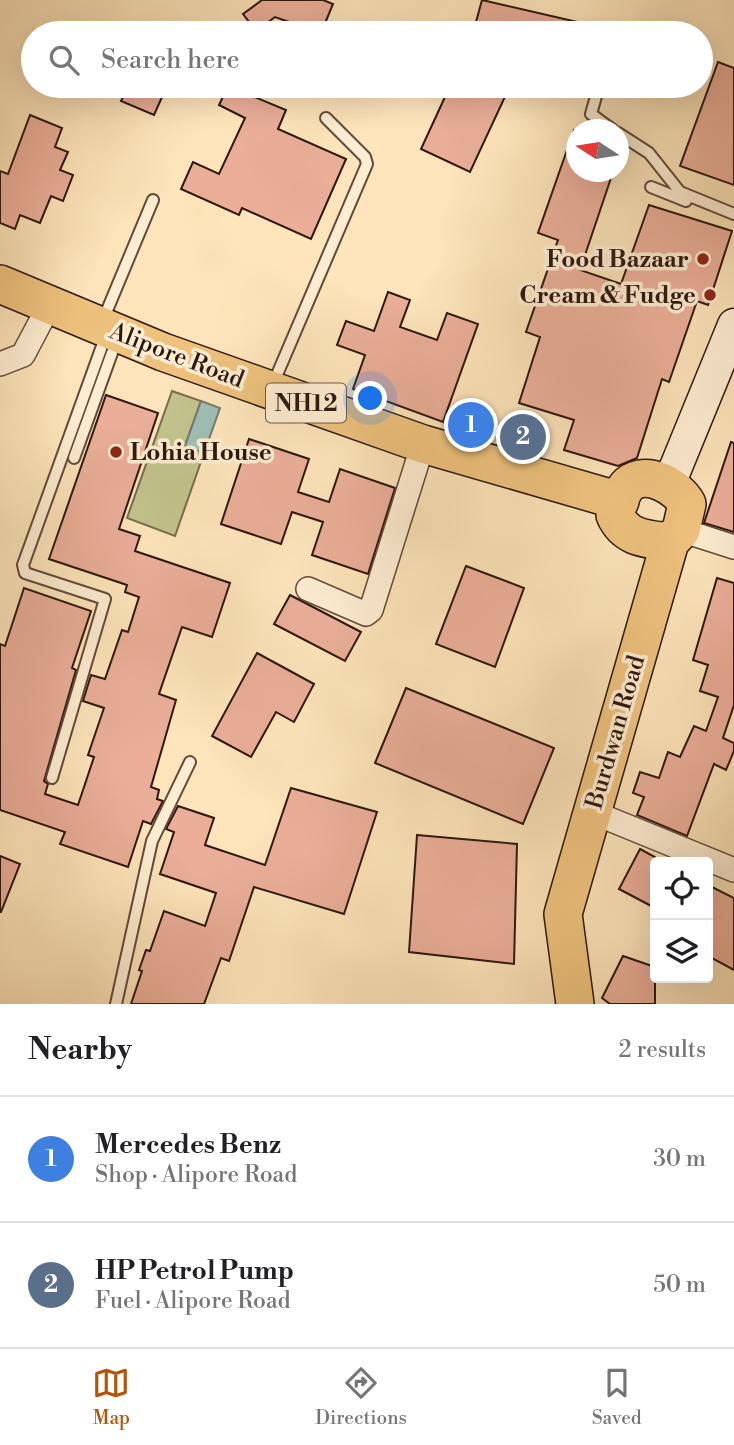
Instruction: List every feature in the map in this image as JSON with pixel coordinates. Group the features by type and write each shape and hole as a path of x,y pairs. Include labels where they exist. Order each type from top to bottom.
{"highway":[{"name":"Alipore Road","path":"0,284 109,330 422,444 620,500"},
{"path":"639,479 669,484 680,491 687,504 676,536 639,538 621,528 615,515 620,500 627,485 639,479"},
{"name":"Burdwan Road","path":"575,1004 563,914 676,536"}],"main road":[{"path":"669,484 734,325"}],"street":[{"path":"0,364 23,355 50,304"},
{"path":"308,589 366,614 371,610 422,444"},
{"path":"676,536 734,547"},
{"path":"592,812 734,870"}],"lane":[{"path":"596,98 591,114 598,119"},
{"path":"271,390 367,164 365,157 326,118"},
{"path":"629,140 649,153 680,192 734,214"},
{"path":"651,187 734,219"},
{"path":"52,778 105,599 25,573 23,565 109,330 153,200"},
{"path":"75,458 109,330"},
{"path":"116,1004 152,841 190,762"}],"green space":[{"path":"172,391 201,401 185,446 204,453 175,536 127,518"}],"water":[{"path":"201,401 220,408 204,453 185,446"}],"building":[{"path":"262,0 323,0 333,4 326,21 286,21 275,17 270,21 248,21 243,14"},
{"path":"482,0 573,21 476,21"},
{"path":"718,62 734,68 734,185 680,166 705,98 713,98 713,76"},
{"path":"122,98 162,98 154,115 121,101"},
{"path":"222,98 257,98 286,110 278,129 346,159 311,239 242,208 239,215 181,189 193,162 219,174 245,118 219,105"},
{"path":"444,98 504,98 470,172 421,149"},
{"path":"30,115 62,128 55,147 68,152 60,170 73,175 63,201 51,196 40,223 20,215 15,229 0,223 0,171 8,174"},
{"path":"566,153 566,182 610,182 580,270 621,284 649,205 732,231 708,305 697,301 669,382 662,379 637,458 618,466 564,450 574,420 519,403 540,337 526,332 558,240 538,233"},
{"path":"388,292 410,300 400,327 437,340 447,313 478,324 443,422 353,389 365,355 337,345 346,321 374,331"},
{"path":"106,395 158,413 119,529 140,536 135,551 230,583 212,637 182,627 159,694 176,700 151,787 159,790 157,799 163,801 151,824 143,821 128,867 60,844 65,832 0,810 0,644 5,646 24,588 91,611 72,668 76,670 44,781 48,784 45,794 78,805 94,757 88,755 104,708 83,701 91,675 105,679 122,630 128,632 139,597 125,592 127,585 49,559"},
{"path":"249,439 309,459 298,492 329,502 340,469 395,488 368,574 312,555 323,522 292,512 281,544 221,524"},
{"path":"731,442 734,443 734,532 704,523"},
{"path":"466,566 524,588 495,667 436,644"},
{"path":"717,578 734,583 734,705 723,738 734,743 734,751 726,770 714,764 687,836 637,815 644,797 633,793 640,772 659,778 668,752 680,757 694,726 706,731 718,697 700,691 708,665 693,660"},
{"path":"290,595 361,632 345,661 274,624"},
{"path":"257,653 314,684 294,722 276,712 251,757 212,736"},
{"path":"406,688 554,748 523,824 375,763"},
{"path":"291,788 377,812 344,914 254,887 229,961 221,958 204,1004 131,1004 146,950 150,951 164,911 205,926 216,893 160,874 174,832 166,829 178,806 214,818 205,845 265,865"},
{"path":"417,835 517,844 514,964 409,952"},
{"path":"640,849 655,857 650,857 650,905 619,889"},
{"path":"0,856 20,864 1,912 0,912"},
{"path":"713,888 734,898 734,970 713,959"},
{"path":"623,956 650,965 650,983 655,983 655,1004 610,1004 602,998"}],"place":[{"name":"Food Bazaar","path":"703,259"},
{"name":"Cream & Fudge","path":"710,295"},
{"name":"Mercedes Benz","path":"471,425"},
{"name":"HP Petrol Pump","path":"523,437"},
{"name":"Lohia House","path":"116,452"}]}
